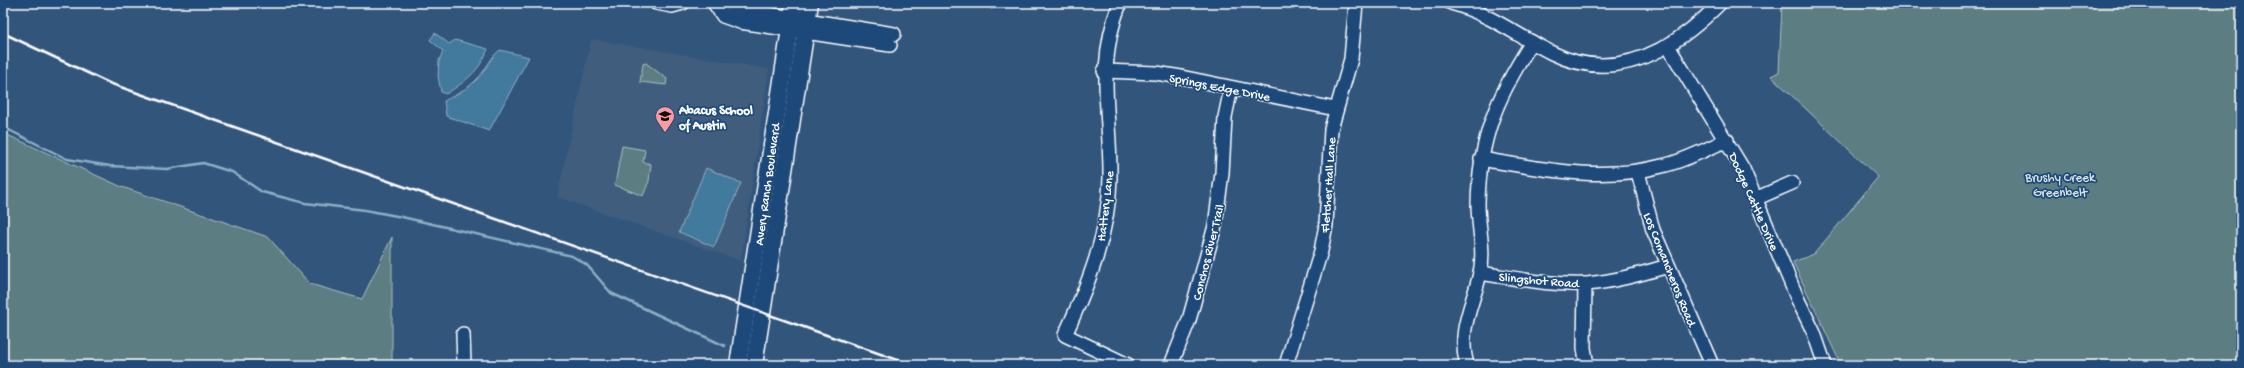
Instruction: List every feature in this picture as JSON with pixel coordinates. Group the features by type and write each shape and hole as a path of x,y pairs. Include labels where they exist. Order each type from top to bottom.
{"main road":[{"name":"Avery Ranch Boulevard","path":"738,365 797,20 810,3"},
{"name":"Avery Ranch Boulevard","path":"754,365 797,20"}],"street":[{"path":"656,3 672,6 683,3"},
{"path":"714,3 719,12 728,19 797,20"},
{"path":"727,3 734,8 892,40"},
{"name":"Hattery Lane","path":"1120,3 1109,35 1104,71 1110,154 1107,206 1096,261 1085,291 1065,335 1128,365"},
{"name":"Fletcher Hall Lane","path":"1286,365 1321,251 1326,225 1329,149 1335,109 1350,59 1356,3"},
{"path":"1459,4 1569,60 1600,65 1632,61 1668,46 1707,16 1720,3"},
{"path":"1467,365 1464,357 1464,329 1467,314 1480,274 1481,236 1478,180 1481,159 1491,118 1501,94 1532,42"},
{"name":"Dodge Cattle Drive","path":"1668,46 1701,103 1727,140 1743,169 1814,333 1825,365"},
{"name":"Springs Edge Drive","path":"1104,71 1156,73 1335,109"},
{"name":"Conchos River Trail","path":"1171,365 1189,320 1215,226 1222,179 1225,117 1231,88"},
{"path":"1481,159 1575,174 1619,174 1638,172 1687,158 1727,140"},
{"name":"Los Comancheros Road","path":"1638,172 1653,230 1712,365"},
{"path":"1755,199 1792,183"},
{"name":"Slingshot Road","path":"1480,274 1554,283 1585,284 1630,278 1668,266"},
{"path":"1585,284 1584,348 1587,365"},
{"path":"463,334 464,365"}],"shaded area":[{"path":"985,3 1016,3 1011,6 991,9"},
{"path":"435,33 449,44 455,40 488,49 476,70 460,85 446,94 441,92 438,76 439,61 443,51 430,40"},
{"name":"Abacus School of Austin","path":"591,39 769,69 741,261 557,197"},
{"path":"500,50 529,57 489,131 446,116 444,101 471,85"},
{"path":"706,168 741,183 714,247 679,232"}],"green space":[{"name":"Brushy Creek Greenbelt","path":"1782,3 2241,3 2241,365 1841,365 1793,262 1814,254 1878,177 1771,76 1779,72"},
{"path":"646,63 667,79 666,85 640,82 643,64"},
{"path":"3,133 122,187 268,237 310,284 362,299 392,237 392,365 3,365"},
{"path":"622,146 645,150 643,162 651,164 649,181 643,196 615,185"}],"waterway":[{"path":"3,127 67,159 110,166 167,169 203,163 232,172 262,192 305,203 365,210 402,217 572,256 587,265 611,293 725,346"}],"railway":[{"path":"3,33 109,83 912,365"}],"place":[{"name":"Abacus School of Austin","path":"665,133"}]}
